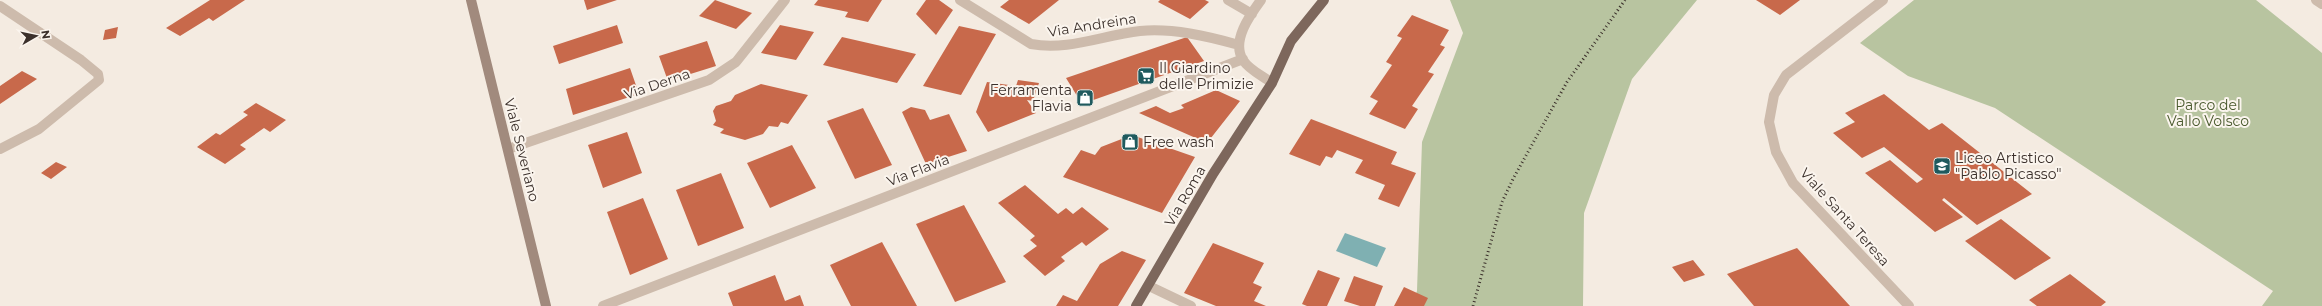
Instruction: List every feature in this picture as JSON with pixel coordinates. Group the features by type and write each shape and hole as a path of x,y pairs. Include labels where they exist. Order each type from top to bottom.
{"main road":[{"name":"Viale Severiano","path":"471,0 546,306"},
{"name":"Via Roma","path":"1136,306 1214,174 1272,83 1291,41 1324,0"}],"street":[{"name":"Via Derna","path":"508,148 709,80 736,62 785,0"},
{"name":"Via Andreina","path":"960,0 1031,44 1043,47 1138,31 1159,30 1181,31 1240,45"},
{"path":"1228,0 1252,14"},
{"path":"1261,0 1244,28 1240,45 1242,59 1272,83"},
{"name":"Viale Santa Teresa","path":"1883,0 1786,75 1774,95 1770,122 1776,152 1793,183 1909,306"},
{"path":"2316,0 2322,4"},
{"path":"0,6 81,60 98,74 99,80 84,95 15,144 0,149"},
{"name":"Via Flavia","path":"603,306 1242,59"},
{"path":"1149,286 1190,306"}],"green space":[{"path":"1450,0 1697,0 1632,79 1584,213 1583,306 1412,306 1417,291 1422,142 1463,33"},
{"name":"Parco del Vallo Volsco","path":"1914,0 2256,0 2322,53 2322,306 2262,306 2273,291 1995,108 1908,76 1860,43"}],"water":[{"path":"1345,233 1386,248 1377,267 1336,251"}],"building":[{"path":"210,0 245,0 213,21 209,18 180,36 166,28"},
{"path":"584,0 617,0 587,10"},
{"path":"715,0 752,13 736,29 699,16"},
{"path":"818,0 882,0 868,22 845,17 848,12 814,5"},
{"path":"926,0 939,0 953,10 936,35 916,14"},
{"path":"1009,0 1059,0 1029,24 1000,7"},
{"path":"1160,0 1205,0 1209,2 1190,19 1158,2"},
{"path":"1756,0 1800,0 1780,15"},
{"path":"1412,15 1449,30 1440,45 1445,47 1428,72 1434,74 1412,106 1418,109 1405,129 1369,114 1378,101 1370,97 1392,65 1386,62 1402,38 1397,36"},
{"path":"617,25 623,43 559,64 553,46"},
{"path":"780,25 814,32 796,60 761,53"},
{"path":"959,26 996,34 961,95 923,86"},
{"path":"118,27 116,38 103,40 105,30"},
{"path":"842,37 916,54 897,83 823,65"},
{"path":"1187,37 1204,61 1082,104 1066,78"},
{"path":"707,41 716,66 668,81 659,56"},
{"path":"630,68 639,94 573,115 566,89"},
{"path":"22,71 37,79 0,104 0,86"},
{"path":"1018,80 1039,83 1033,101 1027,100 1036,113 988,132 976,112 987,82 1016,86"},
{"path":"761,84 808,95 788,124 781,122 778,127 769,126 763,134 745,140 720,133 724,129 713,125 716,121 713,111 716,106 731,101 735,95"},
{"path":"1216,90 1240,101 1207,143 1139,113 1156,106 1170,113 1184,108 1181,105"},
{"path":"1884,94 1929,130 1942,123 2032,194 1977,225 1944,198 1942,200 1963,217 1935,232 1865,173 1890,160 1917,183 1923,179 1884,147 1862,158 1833,133 1855,122 1845,113"},
{"path":"256,103 286,120 270,132 264,128 240,145 246,149 225,164 197,147 216,133 220,135 248,115 243,112"},
{"path":"911,107 925,110 930,120 949,114 967,151 926,164 902,112"},
{"path":"863,108 892,165 855,179 827,121"},
{"path":"1311,119 1397,152 1391,164 1416,173 1399,207 1378,199 1385,185 1355,173 1363,160 1337,150 1332,158 1326,156 1320,166 1289,154"},
{"path":"627,132 642,173 603,188 588,145"},
{"path":"1132,135 1195,157 1162,213 1063,177 1081,150 1095,155 1101,147"},
{"path":"792,145 816,188 770,208 747,163"},
{"path":"56,162 67,167 51,179 41,173"},
{"path":"721,173 744,228 698,246 676,190"},
{"path":"1025,185 1058,214 1066,208 1073,214 1082,207 1109,229 1086,246 1082,242 1061,257 1065,261 1045,276 1023,256 1037,246 1030,240 1035,236 998,203"},
{"path":"643,198 668,259 630,275 607,212"},
{"path":"964,205 1006,282 955,302 916,224"},
{"path":"2001,219 2051,258 2015,280 1965,241"},
{"path":"882,242 917,306 851,306 830,265"},
{"path":"1213,243 1264,263 1253,283 1262,287 1254,301 1266,306 1216,306 1184,293"},
{"path":"1797,248 1850,306 1754,306 1727,274"},
{"path":"1122,251 1146,260 1118,306 1056,306 1063,295 1077,301 1100,264"},
{"path":"1693,260 1705,275 1684,282 1672,267"},
{"path":"1318,270 1340,278 1327,306 1307,306 1302,304"},
{"path":"2070,274 2106,302 2101,306 2037,306 2029,300"},
{"path":"775,275 785,301 800,295 804,306 733,306 728,293"},
{"path":"1354,276 1383,286 1375,306 1360,306 1344,301"},
{"path":"1404,287 1428,298 1424,306 1394,306"}],"railway":[{"path":"1473,306 1502,202 1514,177 1567,82 1625,0"}],"place":[{"name":"Il Giardino delle Primizie","path":"1146,76"},
{"name":"Ferramenta Flavia","path":"1085,98"},
{"name":"Free wash","path":"1130,142"},
{"name":"Liceo Artistico \"Pablo Picasso\"","path":"1942,166"}]}
